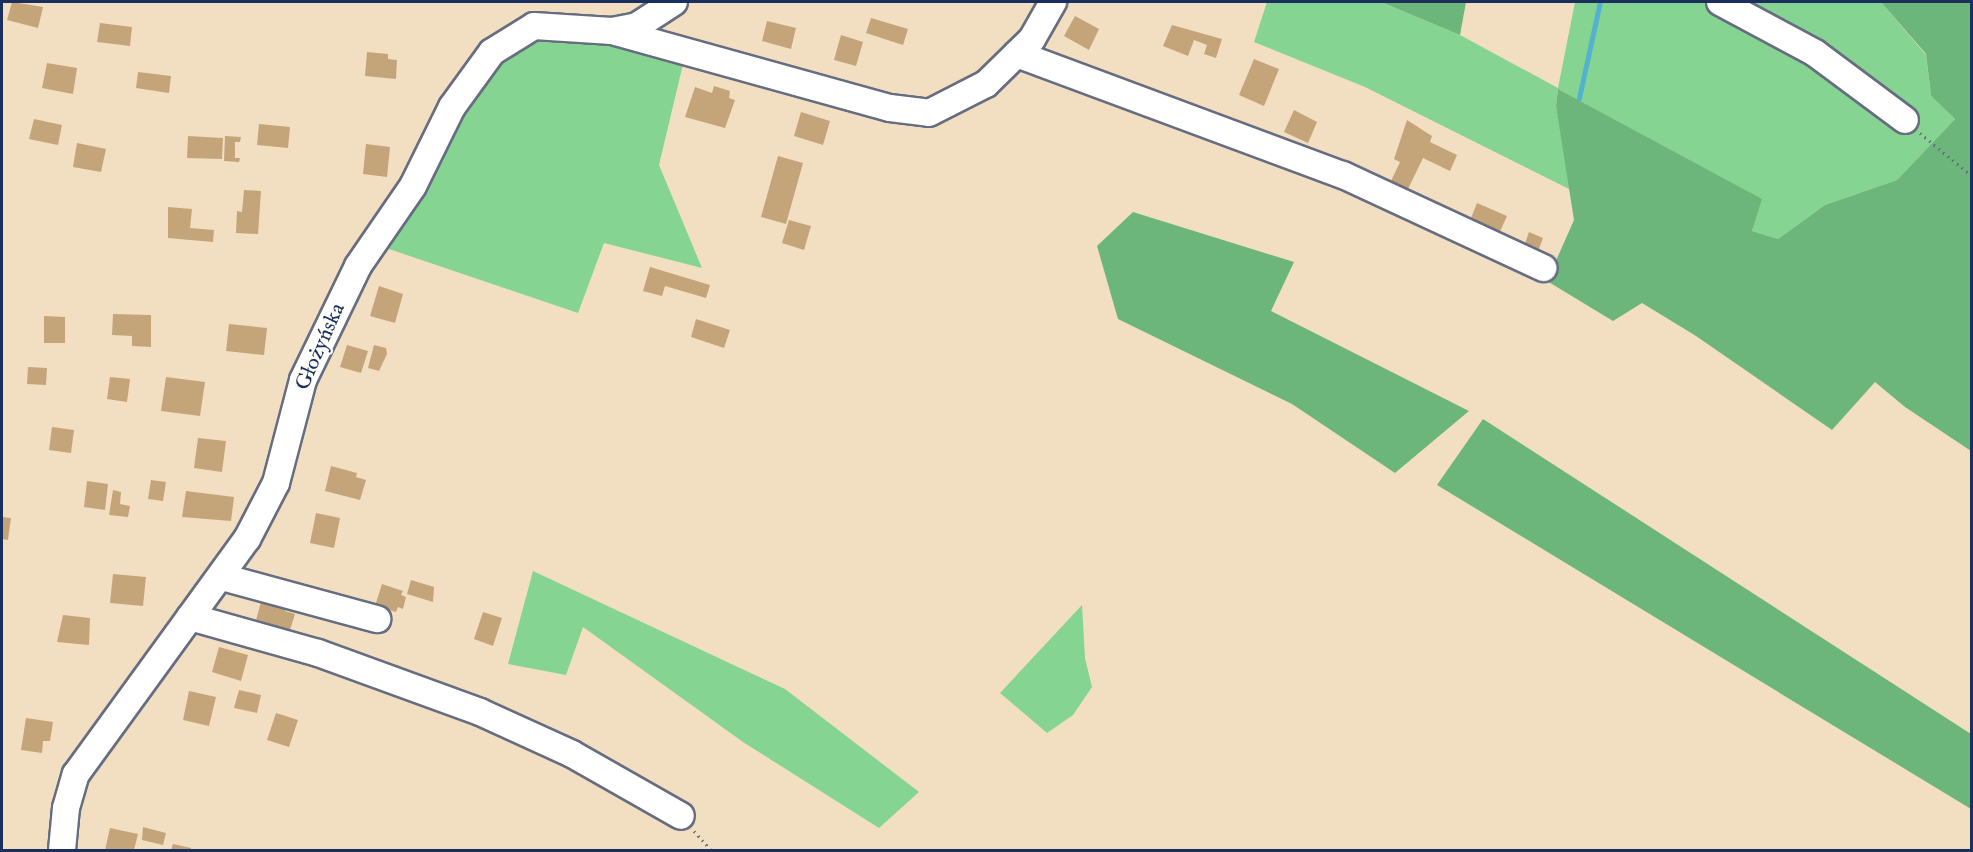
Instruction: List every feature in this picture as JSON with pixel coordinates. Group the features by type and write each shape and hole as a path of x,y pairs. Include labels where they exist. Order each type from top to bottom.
{"street":[{"name":"Głożyńska","path":"62,850 66,808 76,774 190,617 222,577 276,483 303,380 358,266 413,186 452,107 492,52 534,26 612,31 637,26 674,2"},
{"path":"612,31 890,108 928,113 986,84 1032,39 1053,2"},
{"path":"1720,2 1815,53 1905,120"},
{"path":"1017,54 1343,175 1543,268"},
{"path":"222,577 377,618"},
{"path":"190,617 318,653 480,712 572,754 681,816"}],"path":[{"path":"1905,120 1971,176"}],"green space":[{"path":"1267,2 1381,2 1460,35 1558,88 1575,2 1881,2 1926,55 1931,96 1955,119 1897,180 1825,205 1778,239 1752,231 1761,199 1558,89 1556,106 1571,190 1365,87 1254,42"},
{"path":"1381,2 1466,2 1460,35"},
{"path":"1881,2 1971,2 1971,451 1905,407 1875,382 1832,430 1696,336 1642,303 1613,321 1547,281 1574,220 1556,106 1558,89 1762,199 1752,231 1778,239 1825,205 1897,180 1955,119 1931,96 1926,54"},
{"path":"542,40 614,44 684,60 659,165 702,268 604,243 578,313 386,248 493,65"},
{"path":"1133,212 1294,262 1271,311 1469,411 1395,473 1292,404 1118,319 1097,246"},
{"path":"1483,419 1971,734 1971,809 1437,485"},
{"path":"533,571 785,689 919,792 879,828 743,742 583,627 566,675 508,664"},
{"path":"1082,605 1085,658 1092,687 1073,715 1047,733 1000,693"}],"building":[{"path":"12,2 43,7 38,28 7,20"},
{"path":"1075,16 1099,29 1089,50 1064,36"},
{"path":"871,18 908,29 903,45 866,33"},
{"path":"767,21 796,28 791,49 762,41"},
{"path":"100,23 132,27 130,46 97,42"},
{"path":"1172,25 1222,39 1216,58 1204,54 1207,45 1194,40 1188,56 1163,46"},
{"path":"841,35 863,42 856,66 834,60"},
{"path":"367,52 388,54 388,59 397,60 396,79 365,76"},
{"path":"1254,59 1279,69 1264,106 1239,95"},
{"path":"47,63 77,68 73,94 42,88"},
{"path":"138,72 171,76 169,93 136,88"},
{"path":"714,86 730,91 729,98 735,100 725,128 685,117 695,87 712,93"},
{"path":"1294,110 1317,122 1308,143 1284,132"},
{"path":"801,112 830,121 823,145 794,136"},
{"path":"34,119 62,125 58,145 29,139"},
{"path":"1407,120 1432,136 1430,142 1457,155 1450,171 1423,158 1408,189 1391,181 1400,162 1394,159"},
{"path":"259,124 290,127 288,148 257,145"},
{"path":"188,136 223,138 222,159 187,158"},
{"path":"225,136 241,137 240,142 235,142 235,158 240,158 239,162 224,161"},
{"path":"77,143 106,149 101,172 73,167"},
{"path":"366,144 390,147 387,177 363,174"},
{"path":"778,156 803,163 786,224 761,217"},
{"path":"244,190 261,191 258,234 236,233 237,211 242,212"},
{"path":"1477,203 1507,216 1498,236 1469,223"},
{"path":"168,207 192,209 190,228 214,230 213,242 168,238"},
{"path":"789,220 811,226 804,250 782,243"},
{"path":"1529,232 1543,238 1536,257 1522,252"},
{"path":"650,267 710,285 706,298 665,286 662,296 643,291"},
{"path":"379,286 403,294 395,323 370,316"},
{"path":"113,314 151,315 151,347 132,346 132,336 112,335"},
{"path":"44,316 65,317 65,343 44,343"},
{"path":"696,319 730,330 724,348 691,337"},
{"path":"229,324 267,328 264,355 226,351"},
{"path":"347,345 368,351 361,373 340,367"},
{"path":"374,345 386,348 387,354 379,371 368,368"},
{"path":"28,367 47,368 46,385 27,384"},
{"path":"110,377 130,379 127,402 107,399"},
{"path":"166,377 205,382 200,416 161,411"},
{"path":"52,427 74,430 71,453 49,450"},
{"path":"198,438 226,441 222,472 194,468"},
{"path":"331,466 357,473 356,477 366,480 360,500 325,491"},
{"path":"151,480 166,482 163,501 148,499"},
{"path":"87,481 108,484 105,510 84,507"},
{"path":"113,490 121,492 120,504 130,506 128,517 109,515"},
{"path":"186,491 234,497 231,521 182,517"},
{"path":"316,513 340,518 334,548 310,543"},
{"path":"2,517 11,518 8,540 2,539"},
{"path":"113,574 146,577 143,606 110,603"},
{"path":"411,580 434,587 433,602 407,594"},
{"path":"382,584 403,591 401,595 406,597 403,609 398,607 396,612 375,606"},
{"path":"262,598 287,605 285,611 295,614 289,633 255,624"},
{"path":"483,612 502,618 493,646 474,639"},
{"path":"63,615 90,618 89,645 57,642"},
{"path":"219,647 248,655 241,681 212,672"},
{"path":"239,690 261,695 257,713 234,708"},
{"path":"189,691 216,697 209,726 183,720"},
{"path":"276,713 298,720 289,747 267,740"},
{"path":"26,718 53,722 50,741 43,741 42,753 21,750"},
{"path":"143,827 166,833 163,845 142,840"},
{"path":"110,828 138,834 134,850 105,850"},
{"path":"173,844 191,848 191,850 171,850"}],"waterway":[{"path":"1579,98 1600,2"}]}
